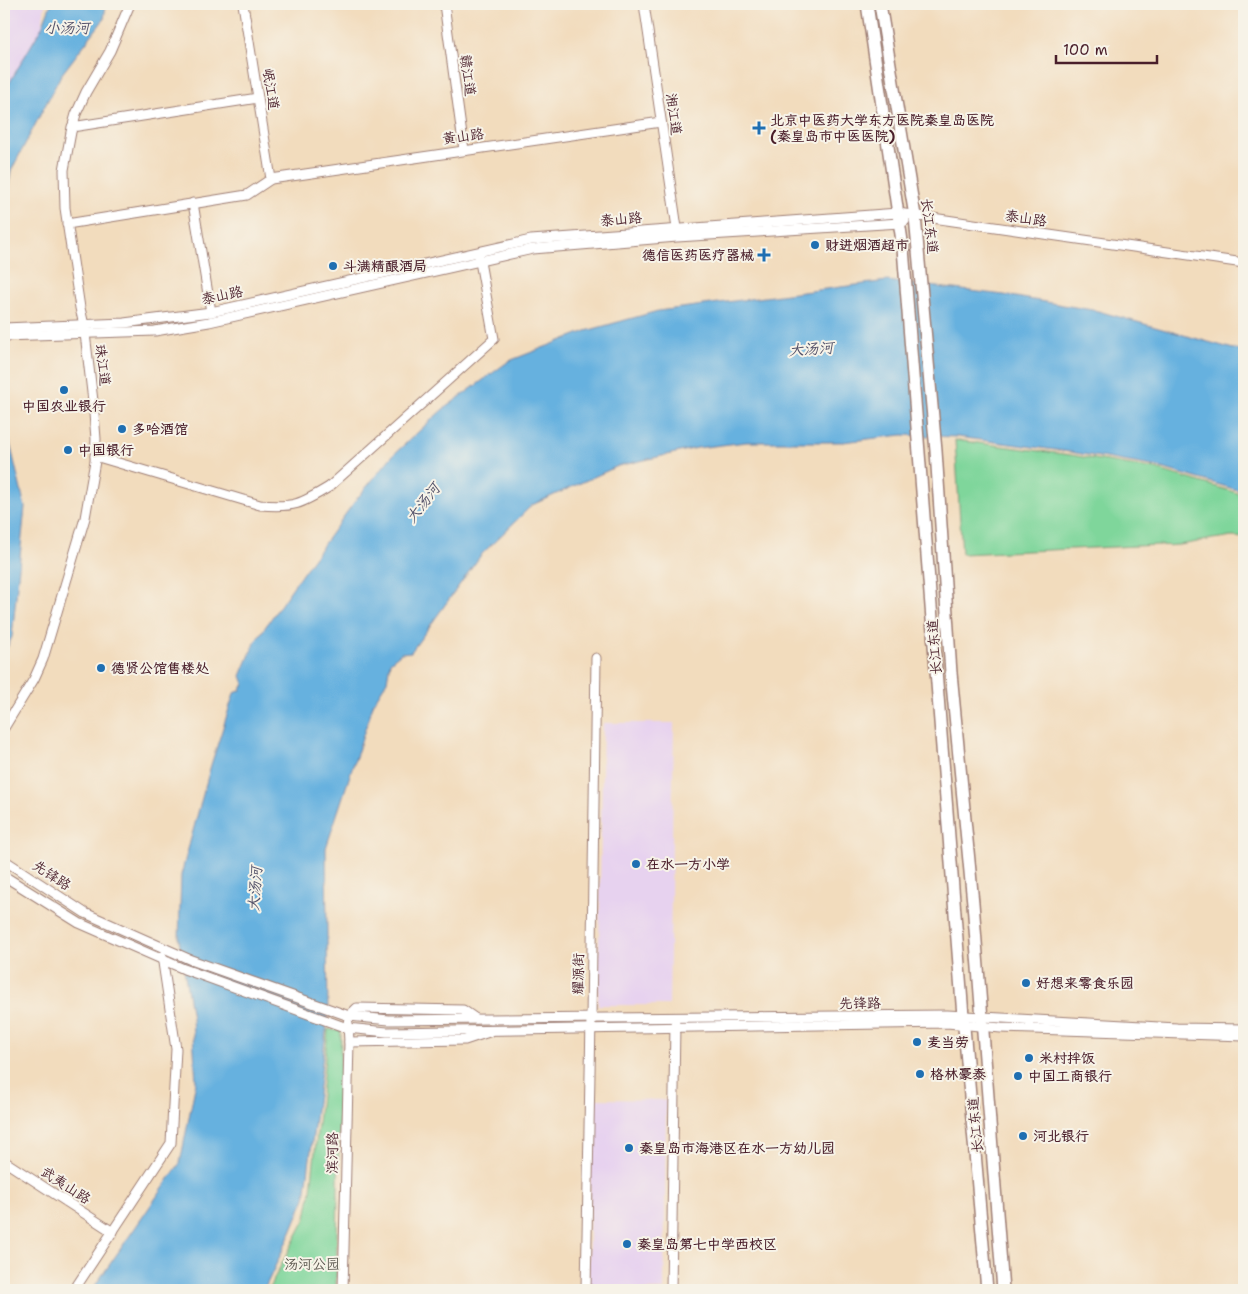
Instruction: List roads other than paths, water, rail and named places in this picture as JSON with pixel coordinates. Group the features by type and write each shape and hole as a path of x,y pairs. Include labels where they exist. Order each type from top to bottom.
{"main road":[{"name":"长江东道","path":"867,4 899,218 987,1290"},
{"name":"长江东道","path":"880,4 914,216 920,273 936,451 951,673 973,902 1003,1290"}],"street":[{"name":"珠江道","path":"4,728 34,679 50,638 85,518 93,477 95,456 93,401 67,224 64,170 72,127 86,92 110,51 130,4"},
{"name":"岷江道","path":"243,4 270,179"},
{"name":"赣江道","path":"444,4 464,150"},
{"name":"湘江道","path":"644,4 677,228"},
{"path":"72,127 258,98"},
{"name":"黄山路","path":"270,179 661,122"},
{"path":"67,224 247,195 270,179"},
{"path":"193,203 211,312"},
{"name":"泰山路","path":"4,328 84,330 211,312 531,240 677,228 914,216 1244,263"},
{"path":"4,336 84,330 155,331 209,322 542,248 899,218"},
{"path":"95,456 260,505 283,507 305,502 329,487 494,339 478,251"},
{"name":"耀源街","path":"586,1290 596,658"},
{"name":"先锋路","path":"4,860 85,913 191,960 349,1016 389,1020 591,1020 675,1023 982,1021"},
{"path":"4,876 79,922 184,969 347,1028 387,1032 498,1029 591,1030 675,1023 671,1290"},
{"path":"74,1290 171,1143 176,1049 161,946"},
{"name":"滨河路","path":"343,1290 349,1042 347,1028 349,1016"},
{"path":"982,1021 1244,1029"},
{"path":"982,1021 1001,1028 1244,1036"},
{"path":"349,1042 465,1040 498,1029"},
{"name":"武夷山路","path":"4,1161 114,1232"}],"water":[{"name":"小汤河","path":"51,4 106,4 104,19 61,75 11,171 4,218 4,92 42,27"},
{"name":"大汤河","path":"887,281 1004,295 1098,311 1244,352 1244,492 1158,467 1070,452 958,437 902,435 843,442 746,442 697,448 618,466 532,505 481,555 411,652 401,653 390,662 387,681 374,702 326,848 328,1016 305,1198 264,1290 92,1290 180,1163 196,1082 192,1018 179,939 181,875 211,765 234,693 240,691 244,684 241,676 255,642 355,501 392,456 442,410 509,361 586,331 658,311"},
{"path":"4,418 25,507 12,637 4,654"}],"place":[{"name":"北京中医药大学东方医院秦皇岛医院 (秦皇岛市中医医院)","path":"759,128"},
{"name":"财进烟酒超市","path":"815,245"},
{"name":"德信医药医疗器械","path":"764,255"},
{"name":"斗满精酿酒局","path":"333,266"},
{"name":"中国农业银行","path":"64,390"},
{"name":"多哈酒馆","path":"122,429"},
{"name":"中国银行","path":"68,450"},
{"name":"德贤公馆售楼处","path":"101,668"},
{"name":"在水一方小学","path":"636,864"},
{"name":"好想来零食乐园","path":"1026,983"},
{"name":"麦当劳","path":"917,1042"},
{"name":"米村拌饭","path":"1029,1058"},
{"name":"格林豪泰","path":"920,1074"},
{"name":"中国工商银行","path":"1018,1076"},
{"name":"河北银行","path":"1023,1136"},
{"name":"秦皇岛市海港区在水一方幼儿园","path":"629,1148"},
{"name":"秦皇岛第七中学西校区","path":"627,1244"}],"park label":[{"name":"汤河公园","path":"312,1264"}]}
